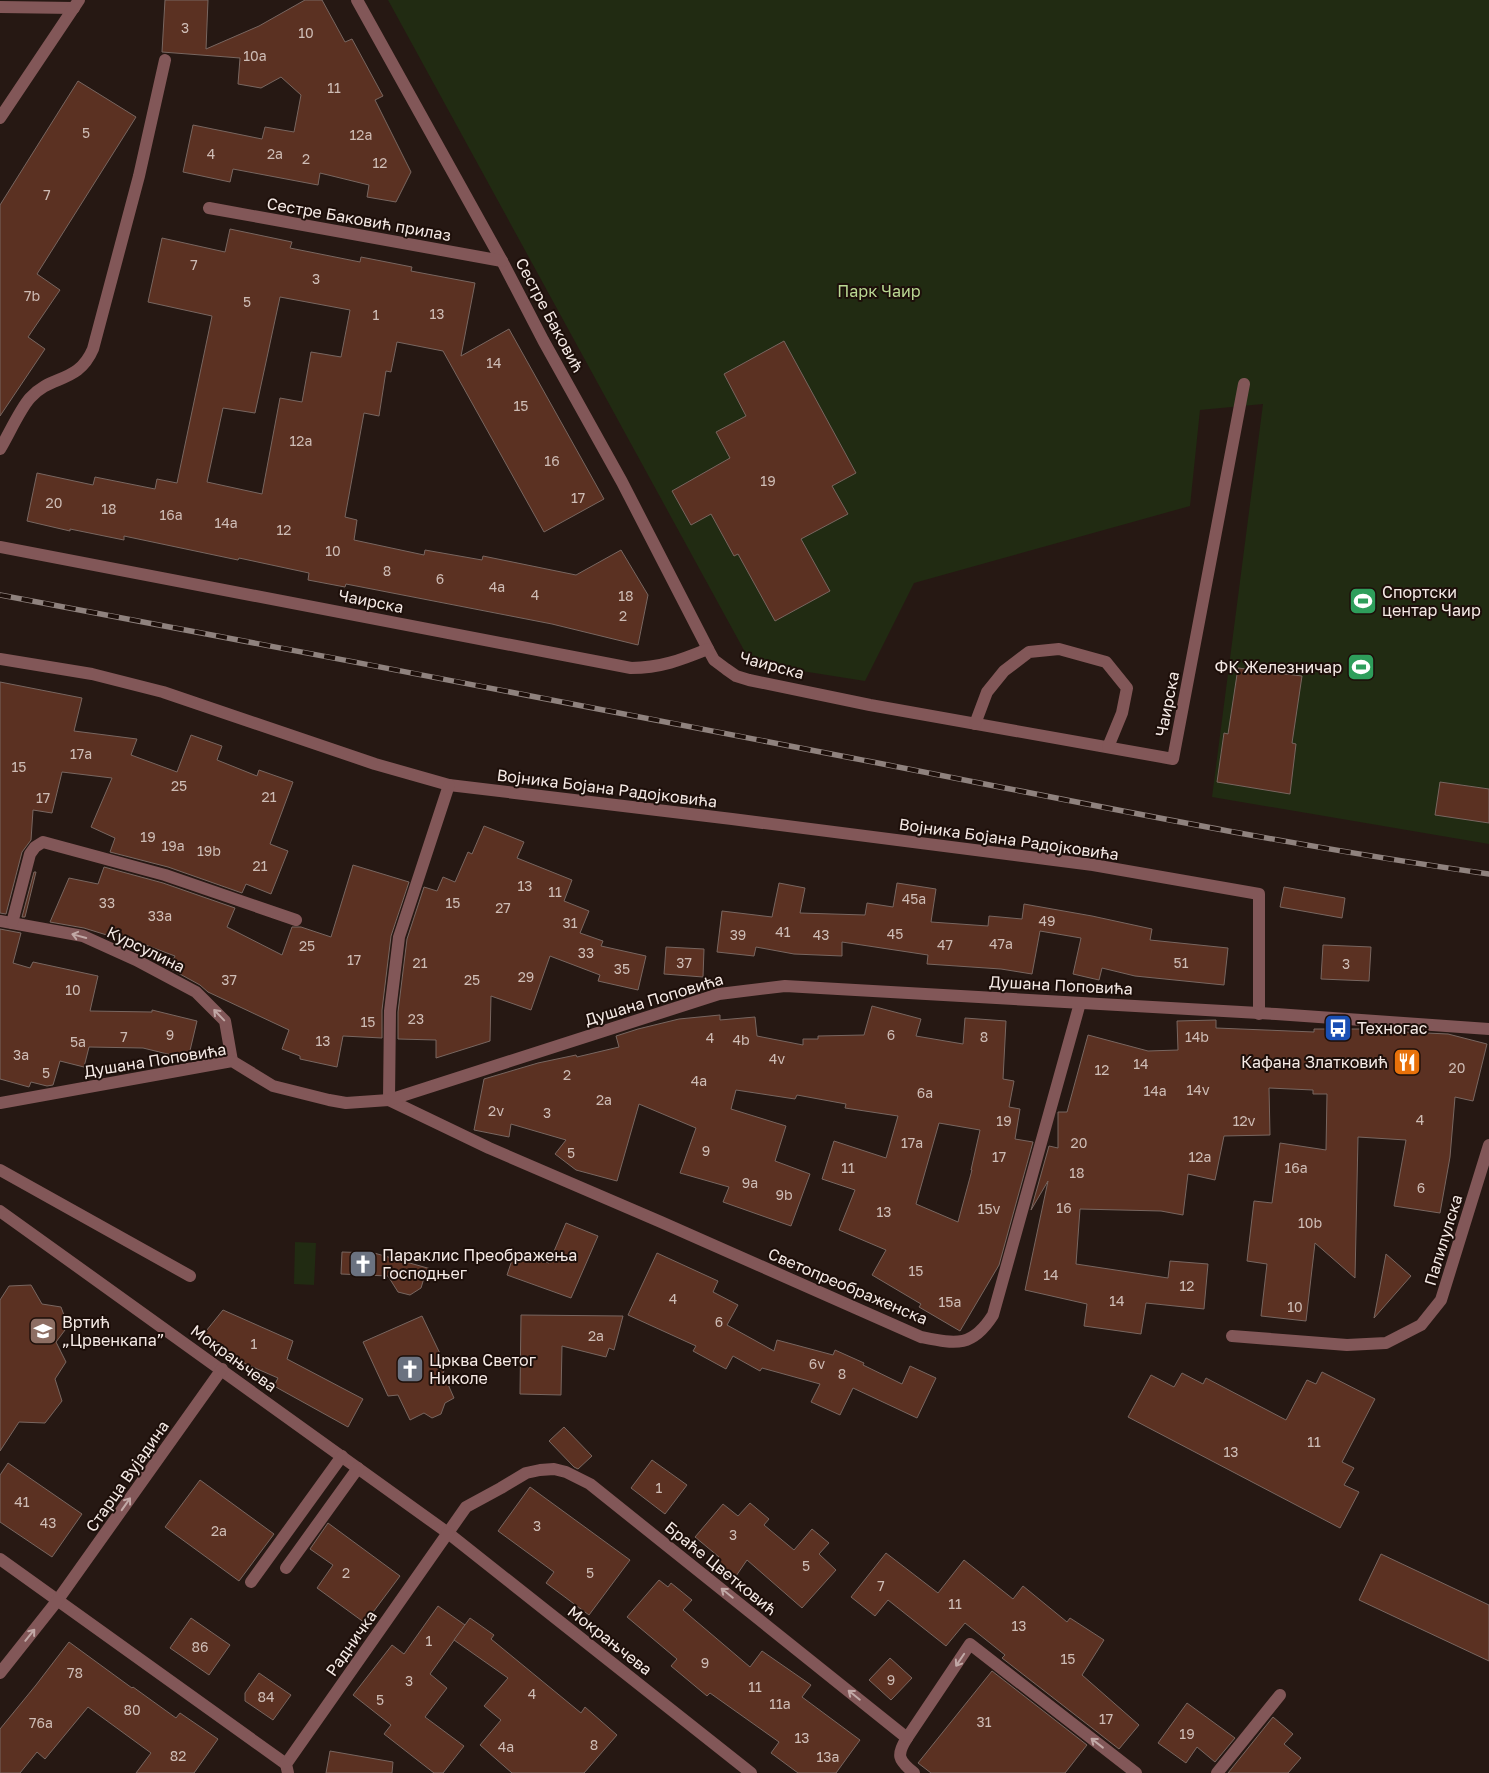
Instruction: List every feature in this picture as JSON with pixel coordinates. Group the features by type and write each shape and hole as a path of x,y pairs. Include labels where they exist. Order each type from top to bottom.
{"street":[{"name":"Сестре Баковић","path":"357,0 622,482 708,649"},
{"path":"0,7 77,4"},
{"path":"0,118 77,4"},
{"path":"0,449 29,399 46,386 76,373 89,358 93,349 140,176 166,60"},
{"name":"Сестре Баковић прилаз","path":"209,208 502,261"},
{"name":"Чаирска","path":"0,547 631,668 650,668 675,662 708,649 714,660 736,676 743,678 870,705 1173,759 1244,384"},
{"path":"975,724 987,692 1004,671 1029,652 1059,649 1106,662 1127,688 1122,713 1108,747"},
{"name":"Војника Бојана Радојковића","path":"0,659 92,674 163,692 375,764 449,785 1093,865 1260,894 1259,1014"},
{"path":"389,1100 390,1010 399,937 449,785"},
{"path":"6,922 30,854 35,847 43,842 164,875 296,920"},
{"name":"Курсулина","path":"6,922 83,936 136,960 196,992 225,1021 232,1061"},
{"name":"Душана Поповића","path":"0,1102 232,1061 273,1086 329,1100 346,1103 389,1100 719,994 756,988 785,986 1489,1029"},
{"name":"Светопреображенска","path":"389,1100 489,1148 662,1222 921,1337 946,1342 966,1341 983,1330 993,1315 1080,1003"},
{"name":"Палилулска","path":"1232,1336 1347,1345 1386,1343 1421,1325 1441,1300 1489,1145"},
{"path":"0,1170 190,1276"},
{"name":"Мокрањчева","path":"0,1211 448,1533 751,1773"},
{"name":"Старца Вујадина","path":"0,1673 57,1601 222,1370"},
{"path":"251,1582 342,1456"},
{"path":"286,1568 358,1468"},
{"name":"Браће Цветковић","path":"448,1533 466,1506 526,1473 554,1469 566,1472 590,1484 907,1738"},
{"name":"Радничка","path":"287,1769 448,1533"},
{"path":"0,1559 287,1769"},
{"path":"914,1773 901,1761 901,1747 970,1644 1136,1773"},
{"path":"1217,1773 1280,1695"}],"green space":[{"name":"Парк Чаир","path":"388,0 1489,0 1489,844 1212,797 1263,404 1200,410 1190,506 914,583 865,681 751,663"},
{"path":"295,1242 316,1243 314,1285 294,1284"}],"building":[{"path":"165,0 208,0 206,49 259,26 305,0 322,0 345,42 352,39 383,96 375,100 411,172 396,202 367,197 369,185 320,173 318,185 233,169 230,182 183,172 193,125 262,139 265,127 294,132 301,95 281,77 261,88 238,84 240,58 162,52"},
{"path":"78,81 136,117 37,274 60,290 28,337 45,349 0,416 0,205"},
{"path":"230,229 292,242 290,248 360,262 361,257 412,267 411,271 475,283 461,356 509,329 604,499 544,532 443,351 397,342 391,372 386,371 379,416 364,413 345,517 357,520 354,540 424,555 425,550 482,560 483,556 576,575 621,550 648,595 638,645 552,624 346,584 345,587 308,580 309,573 239,558 238,560 124,536 124,540 70,529 70,531 27,521 37,473 93,485 95,477 155,489 157,479 177,483 212,316 148,302 162,238 225,252","holes":["280,297 350,310 341,357 311,352 302,402 280,398 262,494 207,482 223,408 255,413"]},
{"path":"784,341 856,473 832,486 848,514 801,539 830,591 775,621 738,554 734,556 711,514 691,525 672,491 730,458 716,432 746,416 724,374"},
{"path":"1238,668 1302,676 1292,743 1296,744 1290,794 1217,782 1224,733 1228,734"},
{"path":"0,682 82,698 74,731 137,739 131,755 177,772 191,735 222,746 217,760 257,776 259,770 293,782 270,844 288,851 271,894 246,884 242,893 168,867 110,852 115,838 91,827 112,778 62,772 52,813 33,810 31,840 22,852 6,914 0,913"},
{"path":"1440,782 1489,789 1489,823 1435,815"},
{"path":"484,826 524,842 517,858 572,880 564,901 589,911 580,933 603,941 601,946 646,956 638,990 598,981 600,975 550,956 531,1010 491,996 490,1041 436,1058 436,1040 398,1039 398,1012 407,939 424,887 437,891 443,877 455,882 468,852 472,854"},
{"path":"353,865 409,882 391,936 382,1010 382,1038 343,1036 337,1067 300,1059 300,1056 282,1049 289,1030 208,992 200,985 169,968 175,956 111,932 110,936 84,928 50,922 69,878 98,884 104,867 163,883 235,908 227,927 282,955 292,927 301,927 331,937"},
{"path":"34,872 36,872 25,917 22,917"},
{"path":"779,883 805,888 800,913 865,915 867,903 893,907 897,883 936,889 931,922 988,926 989,916 1022,919 1024,904 1152,929 1150,940 1228,948 1224,985 1135,976 1102,968 1099,980 1073,974 1081,938 1040,931 1032,974 1001,969 927,964 928,955 842,942 842,956 794,954 756,947 754,956 717,952 722,911 772,917"},
{"path":"1284,887 1345,898 1342,918 1280,907"},
{"path":"0,929 21,933 13,963 30,968 33,962 98,976 90,1011 152,1012 152,1010 197,1021 188,1059 143,1048 89,1047 84,1067 60,1061 53,1085 47,1086 31,1082 29,1087 0,1079"},
{"path":"1323,945 1371,947 1369,981 1321,979"},
{"path":"666,947 704,949 703,977 664,974"},
{"path":"872,1006 921,1019 916,1036 963,1044 965,1018 1006,1021 1003,1079 1014,1081 1009,1107 1020,1109 1015,1139 1033,1142 999,1265 960,1331 919,1307 921,1304 872,1275 886,1250 839,1230 855,1190 822,1179 834,1141 886,1158 898,1116 845,1108 846,1104 797,1095 795,1099 736,1090 731,1109 786,1126 775,1161 810,1174 791,1226 723,1202 729,1187 680,1173 696,1128 639,1104 617,1181 576,1170 555,1154 566,1140 511,1124 509,1137 474,1130 484,1079 538,1063 576,1055 577,1057 619,1047 616,1036 679,1019 720,1015 720,1020 755,1017 757,1036 803,1045 803,1039 818,1039 818,1036 864,1035","holes":["939,1123 980,1130 972,1170 958,1222 916,1204"]},
{"path":"1216,1020 1216,1028 1314,1032 1314,1029 1378,1029 1382,1031 1448,1034 1487,1044 1473,1101 1455,1097 1450,1157 1440,1213 1394,1206 1406,1140 1358,1137 1355,1278 1315,1243 1306,1321 1261,1316 1267,1264 1247,1261 1254,1201 1272,1203 1280,1143 1326,1150 1327,1094 1313,1094 1313,1090 1269,1088 1270,1135 1224,1136 1215,1180 1188,1174 1183,1215 1161,1211 1080,1209 1076,1264 1168,1278 1170,1261 1208,1264 1204,1309 1146,1303 1141,1334 1084,1326 1087,1304 1025,1290 1048,1181 1031,1210 1049,1146 1058,1148 1058,1112 1067,1112 1088,1035 1148,1051 1178,1050 1177,1021"},
{"path":"566,1223 598,1236 571,1298 507,1275 515,1251 549,1263"},
{"path":"342,1252 374,1253 431,1269 430,1278 424,1278 421,1288 410,1295 398,1292 388,1276 341,1274"},
{"path":"657,1253 718,1281 713,1292 738,1305 727,1325 774,1351 777,1340 833,1355 835,1350 864,1363 863,1365 902,1384 910,1366 936,1378 917,1418 853,1388 840,1415 811,1402 820,1384 762,1368 760,1371 733,1356 726,1369 693,1351 696,1346 628,1315"},
{"path":"1386,1254 1411,1276 1374,1318"},
{"path":"31,1285 42,1304 61,1307 68,1326 56,1342 66,1362 55,1379 62,1401 45,1423 19,1422 0,1451 0,1300 9,1286"},
{"path":"223,1310 293,1341 287,1359 363,1399 348,1427 274,1386 278,1378 246,1364 202,1336"},
{"path":"521,1315 623,1316 614,1350 609,1348 606,1357 562,1346 561,1395 520,1394"},
{"name":"Црква Светог Николе","path":"422,1316 446,1366 443,1373 454,1398 445,1403 441,1414 432,1418 424,1413 410,1420 398,1395 388,1396 363,1342"},
{"path":"1322,1372 1375,1399 1342,1462 1354,1468 1344,1485 1359,1492 1340,1528 1128,1417 1151,1375 1174,1387 1182,1373 1203,1384 1206,1378 1286,1420 1307,1380 1316,1384"},
{"path":"564,1427 592,1456 578,1469 549,1441"},
{"path":"652,1460 687,1485 665,1514 631,1488"},
{"path":"8,1463 82,1514 52,1557 0,1522 0,1475"},
{"path":"200,1480 274,1534 239,1581 165,1527"},
{"path":"530,1487 630,1560 589,1615 546,1583 554,1572 498,1531"},
{"path":"750,1503 769,1519 764,1525 794,1550 812,1529 829,1543 819,1554 836,1570 802,1608 747,1560 734,1579 713,1565 719,1557 695,1537 723,1504 738,1516"},
{"path":"328,1523 400,1576 365,1623 317,1588 333,1565 310,1549"},
{"path":"886,1553 938,1593 964,1560 1013,1599 1023,1586 1067,1622 1070,1618 1104,1640 1082,1675 1139,1725 1119,1749 1002,1658 1005,1655 965,1623 946,1646 888,1600 875,1616 851,1597"},
{"path":"1381,1554 1489,1605 1489,1661 1359,1600"},
{"path":"659,1580 668,1587 671,1583 692,1600 683,1610 750,1667 762,1651 811,1685 802,1697 860,1740 836,1773 798,1773 771,1753 779,1742 710,1693 707,1696 671,1666 677,1659 627,1617"},
{"path":"438,1606 465,1625 430,1674 447,1688 425,1717 464,1746 443,1773 434,1773 384,1734 391,1725 353,1695 392,1645 404,1654"},
{"path":"191,1618 230,1645 209,1675 170,1648"},
{"path":"470,1618 494,1635 491,1639 581,1713 585,1707 617,1735 584,1773 512,1773 480,1745 501,1720 484,1706 508,1678 454,1640"},
{"path":"69,1642 176,1718 180,1713 218,1739 194,1773 136,1773 151,1753 88,1707 45,1759 37,1752 20,1773 0,1773 0,1729"},
{"path":"890,1658 912,1678 891,1700 869,1680"},
{"path":"992,1671 1087,1745 1065,1773 931,1773 918,1763"},
{"path":"259,1673 291,1695 273,1720 245,1701 245,1693"},
{"path":"1187,1703 1235,1738 1215,1762 1197,1747 1186,1763 1158,1743"},
{"path":"1273,1717 1293,1734 1284,1744 1301,1758 1288,1773 1228,1773"},
{"path":"330,1751 393,1762 392,1773 326,1773"}],"railway":[{"path":"0,595 1170,820 1329,849 1489,874"}],"place":[{"name":"Спортски центар Чаир","path":"1363,601"},
{"name":"ФК Железничар","path":"1361,667"},
{"name":"Техногас","path":"1338,1028"},
{"name":"Кафана Златковић","path":"1407,1062"},
{"name":"Параклис Преображења Господњег","path":"363,1264"},
{"name":"Вртић „Црвенкапа”","path":"43,1331"},
{"name":"Црква Светог Николе","path":"410,1369"}]}
